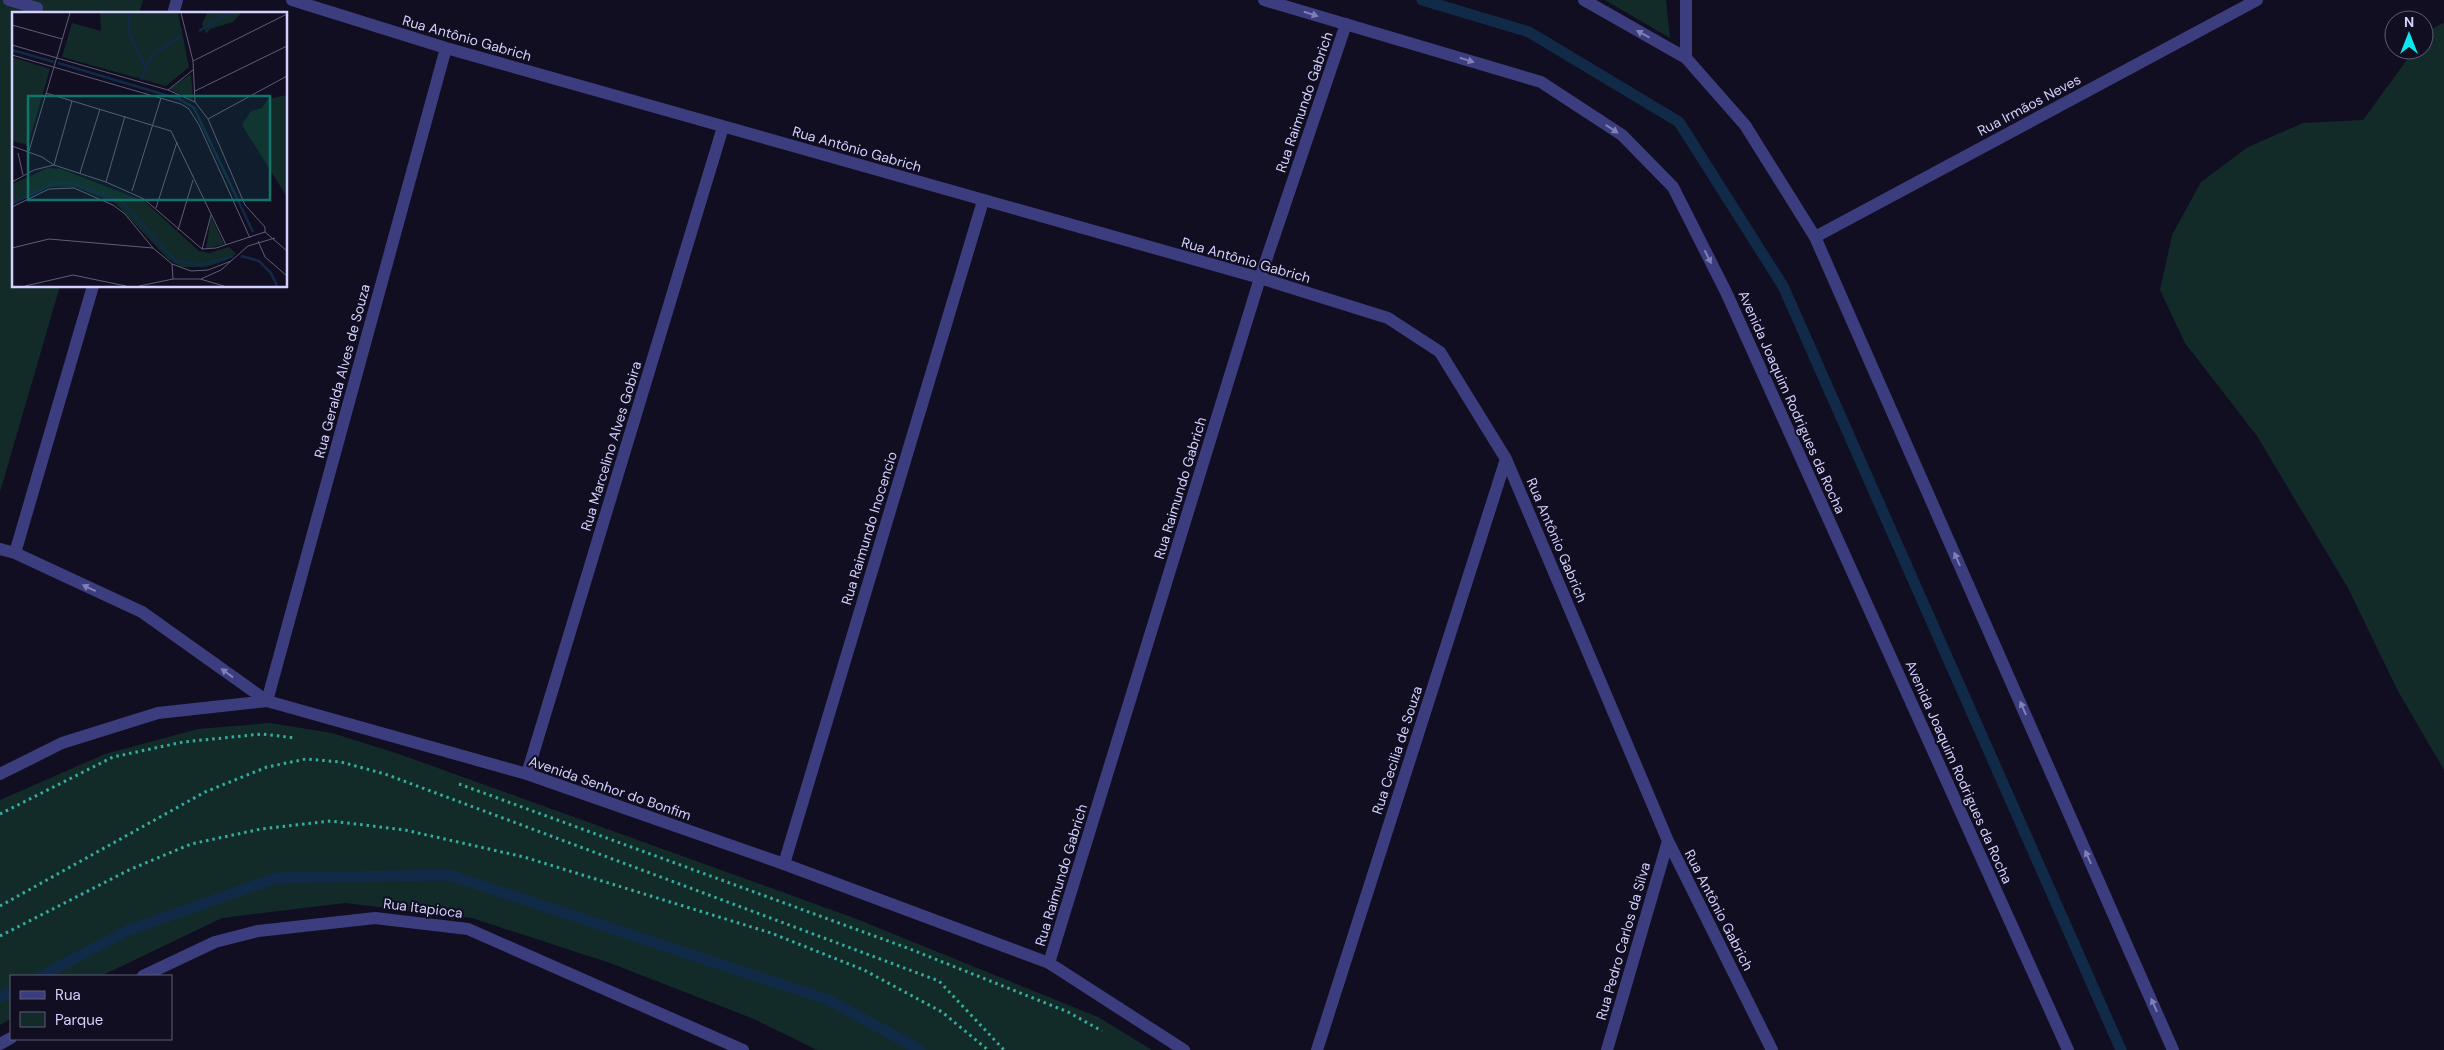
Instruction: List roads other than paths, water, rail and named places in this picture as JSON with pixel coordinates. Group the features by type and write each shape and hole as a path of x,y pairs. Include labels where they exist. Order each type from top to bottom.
{"street":[{"path":"9,0 37,8"},
{"name":"Rua Antônio Gabrich","path":"292,0 446,48 1260,278 1388,318 1440,352 1506,459 1668,841 1772,1050"},
{"name":"Avenida Joaquim Rodrigues da Rocha","path":"1264,0 1541,82 1622,135 1673,187 1726,292 2068,1050"},
{"path":"1584,0 1686,58 1745,125 1815,237 2174,1050"},
{"path":"1686,0 1686,58"},
{"name":"Rua Irmãos Neves","path":"1815,237 2257,0"},
{"name":"Rua Raimundo Gabrich","path":"1049,963 1260,278 1346,24"},
{"name":"Rua Geralda Alves de Souza","path":"266,701 446,48"},
{"name":"Rua Marcelino Alves Gobira","path":"527,774 723,127"},
{"name":"Rua Raimundo Inocencio","path":"784,864 984,201"},
{"path":"14,553 92,288"},
{"name":"Rua Cecilia de Souza","path":"1318,1050 1506,459"},
{"path":"0,549 14,553 142,612 266,701"},
{"path":"0,557 14,553"},
{"name":"Avenida Senhor do Bonfim","path":"0,774 62,743 158,713 266,701 527,774 784,864 1049,963 1184,1050"},
{"name":"Rua Pedro Carlos da Silva","path":"1607,1050 1668,841"},
{"name":"Rua Itapioca","path":"145,975 215,942 258,931 375,918 468,929 743,1050"}],"waterway":[{"path":"1422,0 1529,32 1679,122 1783,286 2121,1050"},
{"path":"43,975 127,931 276,878 449,875 829,1000 920,1050"},
{"path":"0,997 10,992"}]}
